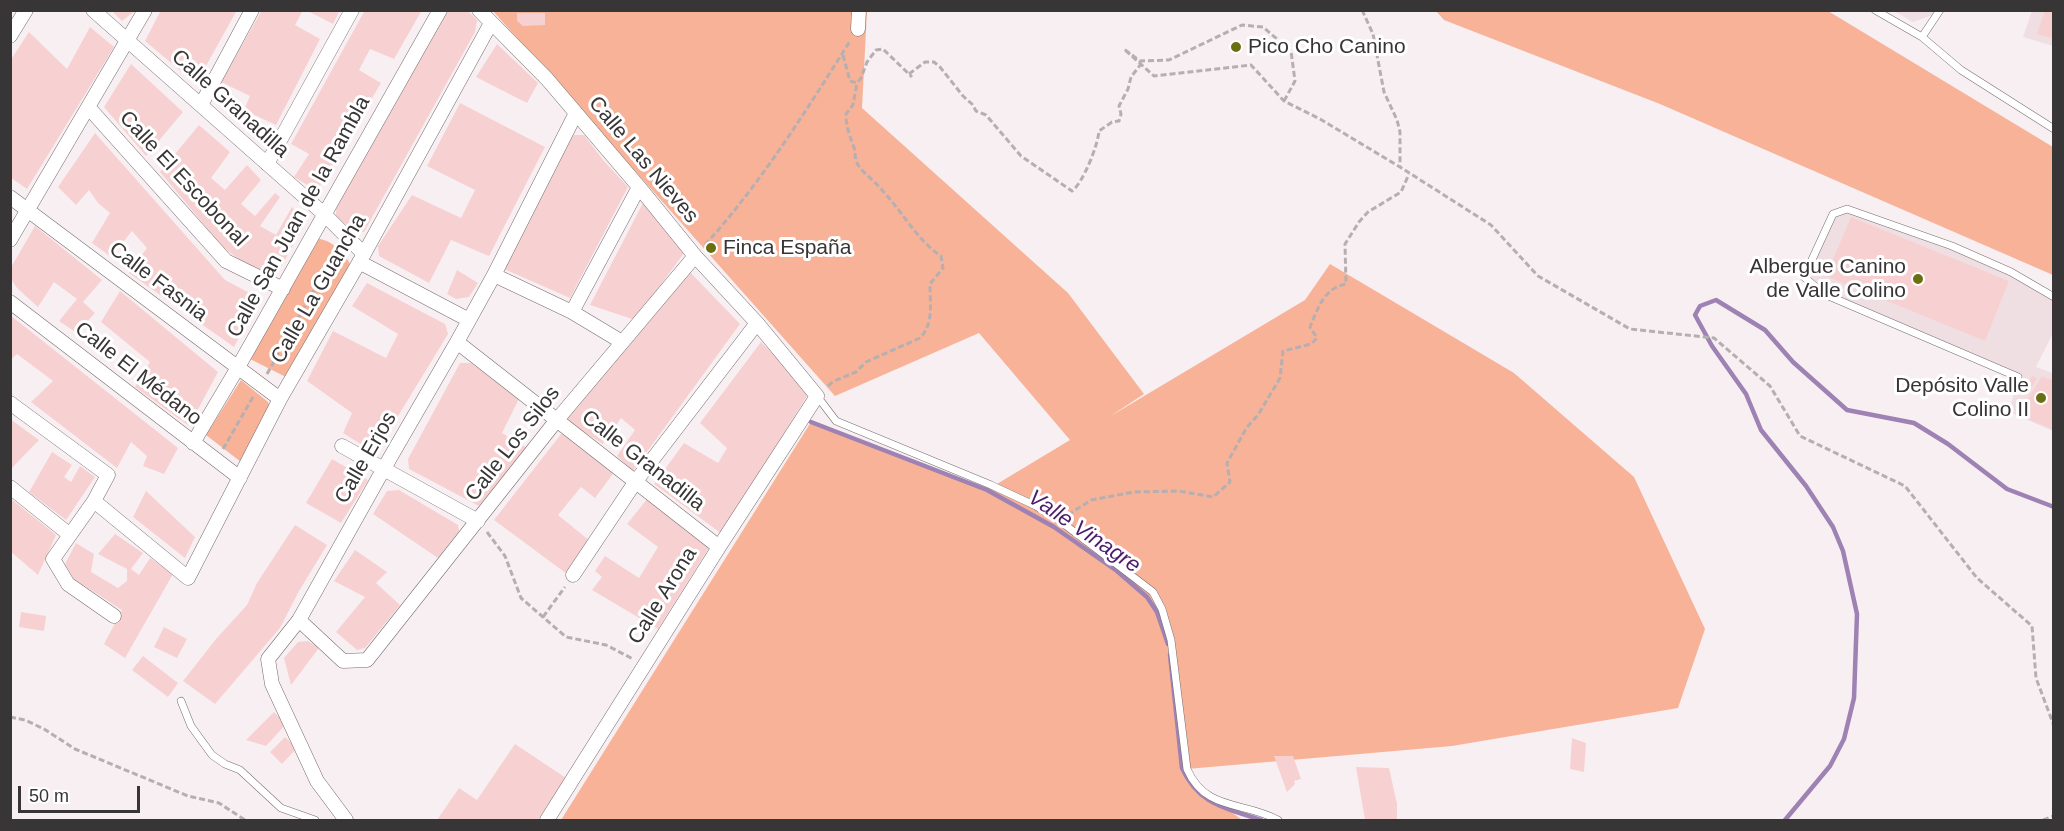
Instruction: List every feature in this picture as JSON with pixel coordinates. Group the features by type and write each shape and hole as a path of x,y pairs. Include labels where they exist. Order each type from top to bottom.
{"street":[{"path":"10,36 26,10"},
{"name":"Calle Granadilla","path":"93,10 324,214 362,258 470,320"},
{"path":"10,240 145,10"},
{"path":"201,105 252,10"},
{"path":"267,164 352,10"},
{"name":"Calle San Juan de la Rambla","path":"193,443 283,289 440,10"},
{"name":"Calle Las Nieves","path":"479,10 547,79 695,256 757,324 817,396"},
{"path":"858,29 859,10"},
{"name":"Calle La Guancha","path":"94,501 188,578 280,399 362,258 491,23"},
{"name":"Calle El Escobonal","path":"89,108 226,261 283,289"},
{"name":"Calle Erjos","path":"342,819 317,781 272,684 268,660 299,620 470,320 576,113"},
{"path":"572,312 639,187"},
{"name":"Calle Fasnia","path":"10,197 280,399"},
{"name":"Calle Los Silos","path":"299,620 343,662 367,660 556,421 695,256"},
{"path":"494,275 572,312 622,342"},
{"name":"Calle El Médano","path":"10,302 240,478"},
{"path":"573,575 636,481 757,324"},
{"name":"Calle Granadilla","path":"457,342 719,547"},
{"name":"Calle Arona","path":"547,820 817,396"},
{"path":"10,403 108,475 94,501 53,559 68,584 114,616"},
{"path":"342,446 478,521"},
{"path":"10,487 70,535"}],"lane":[{"path":"1875,10 1922,37 1960,70 2054,129"},
{"path":"1922,37 1940,10"},
{"path":"2018,377 1824,294 1804,277 1833,214 1847,209 1952,246 2011,272 2054,297"},
{"path":"817,396 836,421 1036,506 1060,521 1153,592 1162,609 1171,640 1187,769 1191,778 1215,800 1269,815 1278,820"},
{"path":"181,701 191,726 212,755 240,770 281,808 315,820"}],"path":[{"path":"1362,10 1373,34 1383,93 1397,120 1400,132 1400,167"},
{"path":"1284,101 1295,81 1291,51 1263,27 1242,25 1169,60 1140,61 1124,48 1154,76 1251,65 1284,101 1320,119 1491,225 1538,276 1630,329 1713,338 1770,386 1800,436 1905,486 1977,578 2032,626 2036,678 2054,726"},
{"path":"695,256 730,217 791,133 858,29"},
{"path":"817,396 834,381 856,372 866,362 920,338 926,332 932,307 930,284 943,268 941,256 930,249 899,213 884,191 858,166 854,155 855,147 849,138 846,114 853,105 857,83 867,62 876,50 883,49 911,75 925,62 934,62 976,111 986,115 1021,156 1072,191 1077,188 1090,162 1098,144 1099,131 1112,122 1119,121 1121,114 1119,106 1128,89 1131,77 1141,64"},
{"path":"842,53 850,81 857,83"},
{"path":"1060,521 1091,500 1134,492 1179,491 1213,497 1230,482 1227,463 1246,427 1258,415 1280,378 1283,351 1311,344 1317,338 1310,327 1321,302 1334,286 1346,284 1345,244 1368,212 1401,192 1409,174"},
{"path":"216,461 346,237"},
{"path":"478,521 505,556 521,598 566,637 606,645 645,666"},
{"path":"543,617 573,575"},
{"path":"10,717 25,720 75,749 188,796 219,803 245,820"},
{"path":"2043,820 2054,816"}],"shaded area":[{"path":"493,11 867,11 862,108 1068,293 1144,394 1109,417 1305,300 1330,264 1514,373 1634,477 1705,629 1678,708 1452,746 1187,769 1199,788 1242,820 561,820 811,422 987,490 1070,440 979,333 835,396"},
{"path":"1436,11 1828,11 2053,147 2053,275 1660,104 1444,20"},
{"path":"1894,11 1939,11 1913,22"},
{"path":"2032,11 2053,11 2053,46 2023,37"},
{"path":"1847,209 2011,272 2053,297 2053,333 2036,367 2053,373 2053,431 2009,412 2018,377 1824,294 1804,277 1833,214"},
{"path":"319,239 337,248 350,264 288,378 250,359"},
{"path":"241,380 268,402 270,407 241,462 206,435"}],"building":[{"path":"111,10 136,10 122,21"},
{"path":"161,10 237,10 196,84 145,41"},
{"path":"262,10 303,10 295,25 320,39 276,125 244,110 250,96 221,82"},
{"path":"306,10 340,10 333,24"},
{"path":"365,10 422,10 394,59 370,49 359,70 381,83 317,191 294,177 309,154 291,144"},
{"path":"445,10 467,10 477,20 475,32 364,232 356,233 336,216 336,206"},
{"path":"2045,10 2054,10 2054,39 2037,34"},
{"path":"517,13 545,13 545,25 523,26 517,21"},
{"path":"90,27 114,47 27,189 10,177 10,61 29,32 67,69"},
{"path":"497,44 538,83 527,103 476,77"},
{"path":"131,64 183,112 146,156 104,107"},
{"path":"460,103 545,147 489,256 451,240 429,283 379,256 378,246 412,195 461,218 475,190 427,166"},
{"path":"199,125 230,152 211,178 225,190 247,165 261,180 241,204 255,216 275,193 280,197 260,226 276,235 292,207 306,222 276,276 242,262 222,246 160,172"},
{"path":"95,133 225,280 259,298 234,347 129,273 147,248 132,231 111,257 92,243 110,213 98,203 89,190 76,205 58,187"},
{"path":"573,135 584,135 628,187 570,298 504,269"},
{"path":"643,203 684,253 635,320 590,305"},
{"name":"Albergue Canino de Valle Colino","path":"1851,217 2009,281 1985,341 1826,276"},
{"path":"35,226 102,280 83,302 95,313 77,333 59,321 77,299 54,282 38,307 17,288 11,279 10,269"},
{"path":"457,270 478,283 469,297 456,299 447,294"},
{"path":"688,270 740,324 633,471 617,456 635,430 621,418 603,444 562,418"},
{"path":"367,283 445,324 448,334 378,449 370,450 343,433 352,413 307,381 333,331 386,358 398,334 352,306"},
{"path":"120,291 218,372 189,426 135,387 150,362 101,322"},
{"path":"10,315 178,448 164,474 143,466 147,456 131,442 117,468 31,402 53,381 17,354 10,360"},
{"path":"761,342 810,391 722,534 654,484 684,443 718,463 727,448 700,423"},
{"path":"460,363 471,363 519,399 502,433 527,448 479,506 409,469 408,459"},
{"path":"2032,376 2037,378 2032,387 2027,384"},
{"name":"Depósito Valle Colino II","path":"2042,376 2054,381 2054,430 2018,415"},
{"path":"10,419 39,440 10,470"},
{"path":"565,429 615,471 595,498 581,487 558,515 590,541 567,574 494,520"},
{"path":"52,452 72,465 64,477 71,482 80,466 95,477 66,520 29,492"},
{"path":"332,459 368,480 341,523 306,503"},
{"path":"399,490 458,525 459,531 438,558 373,514 387,491"},
{"path":"146,491 195,537 185,558 133,517"},
{"path":"10,498 56,535 38,575 10,551"},
{"path":"648,498 710,546 658,629 592,590 602,577 595,571 605,556 639,578 658,547 627,524"},
{"path":"295,525 327,545 280,628 215,704 183,681 216,639 247,605 257,583"},
{"path":"115,534 143,553 131,569 139,575 150,558 173,574 125,658 104,644 122,610 74,579 65,564 76,543 94,554 91,572 118,588 127,581 127,569 98,554"},
{"path":"355,550 387,572 376,583 400,605 365,648 357,650 336,632 365,597 334,581"},
{"path":"21,612 46,616 44,631 19,627"},
{"path":"164,627 187,639 177,658 154,647"},
{"path":"308,641 319,648 291,685 284,658 298,642"},
{"path":"143,656 178,683 168,697 132,670"},
{"path":"274,712 286,724 266,746 246,740"},
{"path":"285,737 297,748 282,764 270,752"},
{"path":"1572,738 1586,743 1584,772 1570,769"},
{"path":"515,744 566,778 538,820 437,820 459,788 477,800"},
{"path":"1274,756 1293,756 1301,779 1294,781 1295,784 1287,792"},
{"path":"1356,767 1389,768 1397,804 1397,820 1365,820"}],"waterway":[{"path":"1785,820 1830,766 1844,739 1854,698 1857,614 1843,551 1833,527 1806,486 1761,430 1746,394 1712,346 1695,315 1700,306 1716,300 1765,330 1793,362 1847,410 1914,423 1948,444 2007,489 2054,507"},
{"name":"Valle Vinagre","path":"811,422 987,490 1054,527 1117,571 1147,597 1157,612 1168,644"},
{"name":"Valle Vinagre","path":"1170,655 1182,768 1205,798 1225,808 1261,820"}],"place":[{"name":"Pico Cho Canino","path":"1236,47"},
{"name":"Finca España","path":"711,248"},
{"name":"Albergue Canino de Valle Colino","path":"1918,279"},
{"name":"Depósito Valle Colino II","path":"2041,398"}]}
